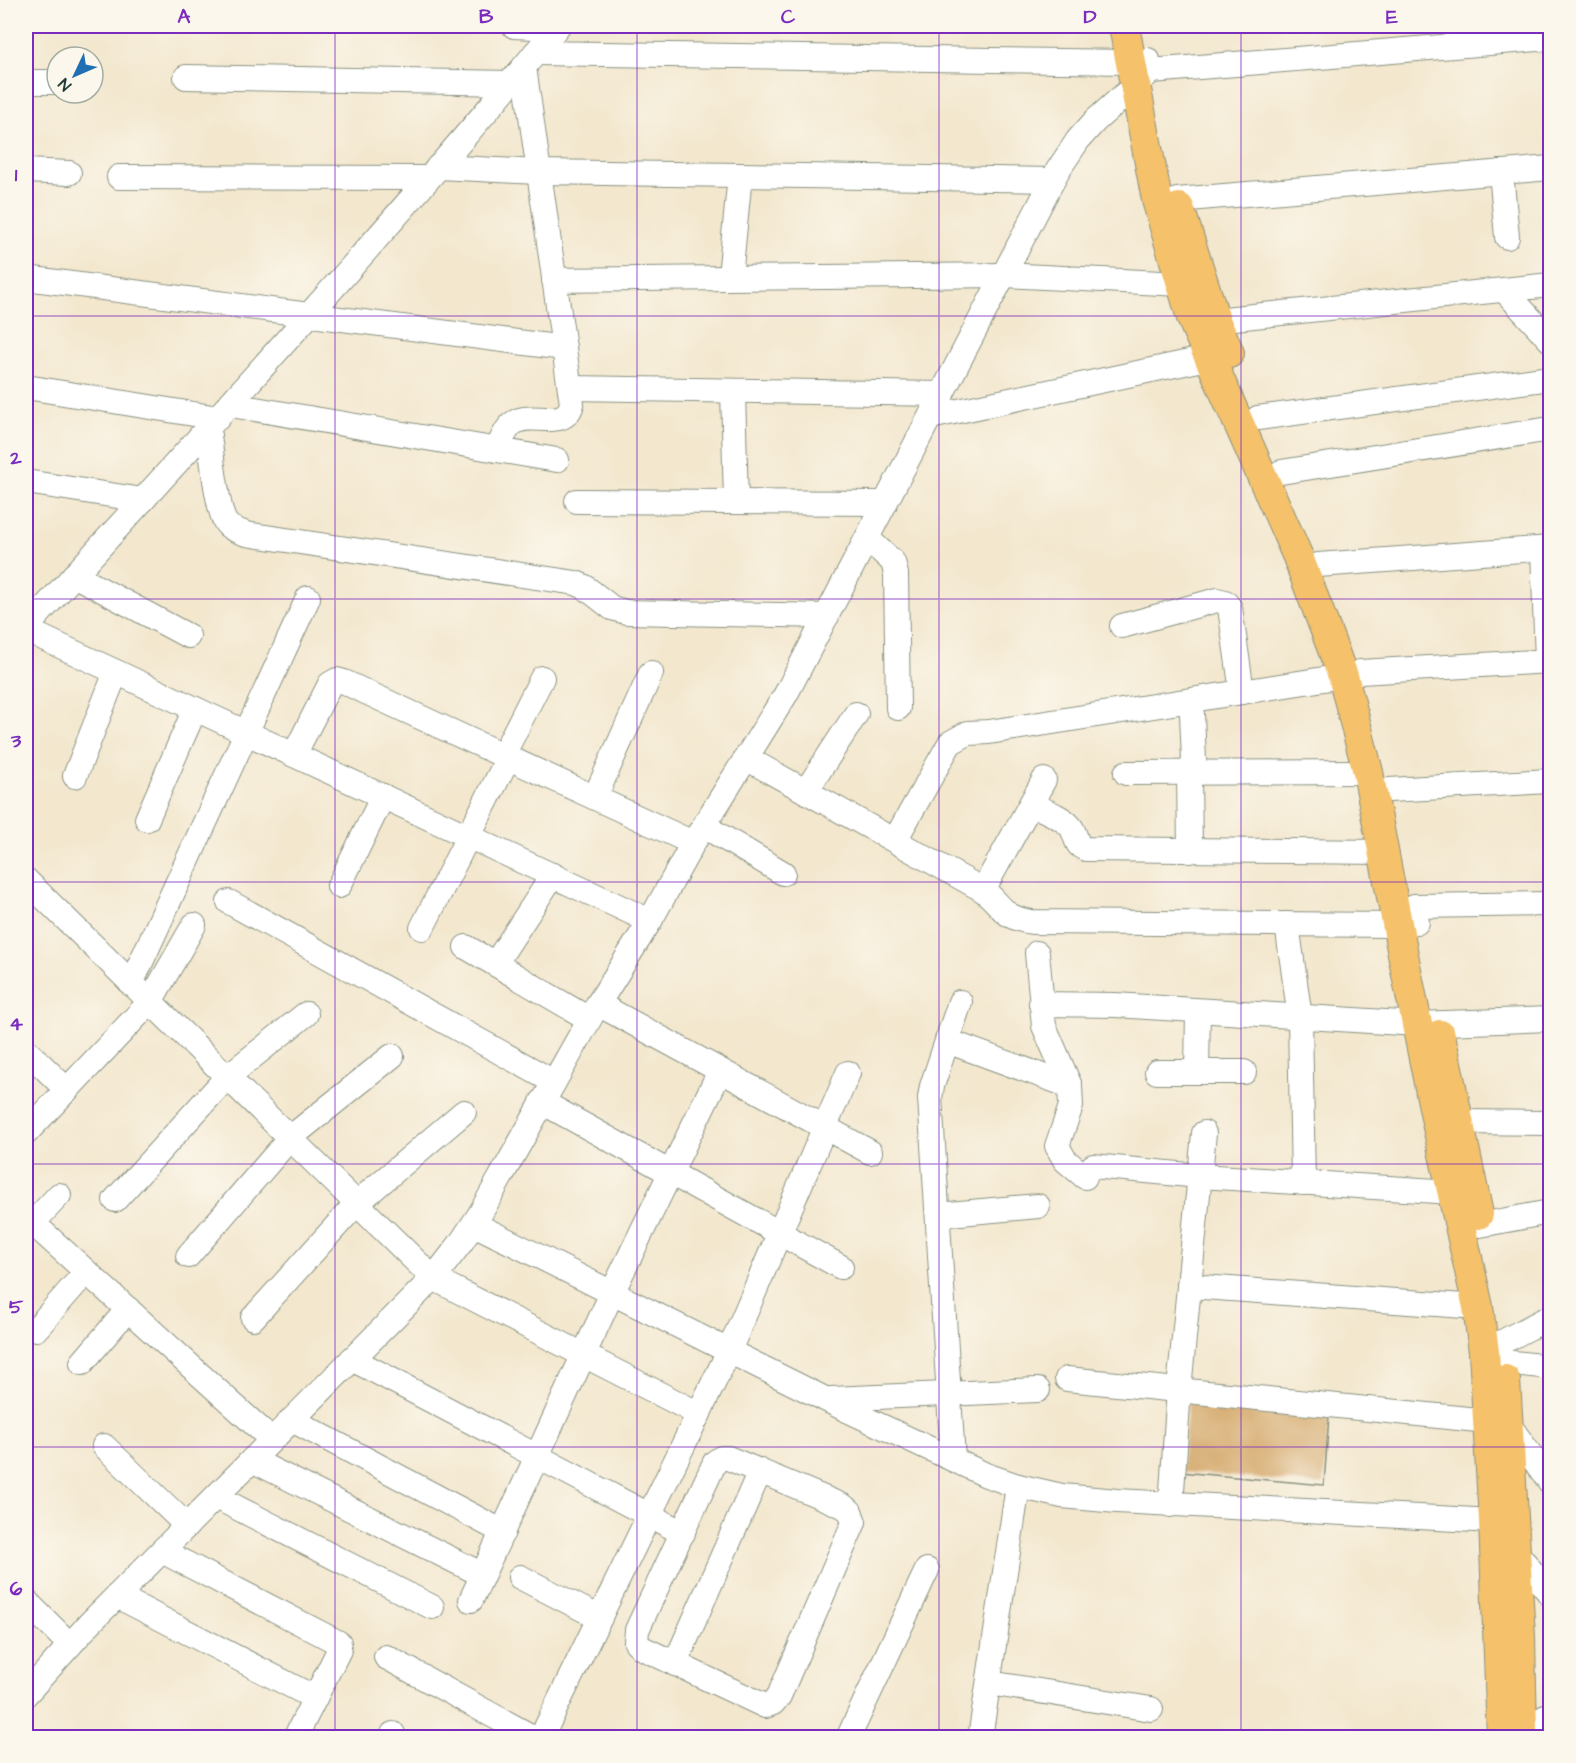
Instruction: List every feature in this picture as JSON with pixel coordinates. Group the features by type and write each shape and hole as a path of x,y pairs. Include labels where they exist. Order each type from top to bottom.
{"main road":[{"path":"1124,26 1142,70 1177,200 1215,320 1281,472 1318,565 1351,674"},
{"path":"1144,26 1142,70 1157,200 1181,284 1208,358 1351,674 1383,757 1379,781 1384,852 1409,918"},
{"path":"1379,781 1409,918 1452,1192 1478,1307 1496,1350"},
{"path":"1427,1023 1458,1122 1480,1225 1496,1350 1498,1423 1494,1521 1515,1736"},
{"path":"1498,1423 1516,1552 1515,1736"}],"street":[{"path":"514,26 557,27"},
{"path":"557,27 219,418 26,629 650,921"},
{"path":"186,77 523,68 1142,70 1551,38"},
{"path":"497,450 504,434 512,424 521,419 560,419 570,411 572,404 523,68"},
{"path":"26,1694 117,1596 433,1278 474,1224 593,1011 650,921 698,834 786,694 1053,180 1078,140 1142,70"},
{"path":"26,82 45,82"},
{"path":"1177,200 1551,168"},
{"path":"26,171 69,173"},
{"path":"119,177 539,172 1053,180"},
{"path":"1502,172 1507,237"},
{"path":"730,277 740,175"},
{"path":"554,280 1004,276 1181,284"},
{"path":"26,278 564,348"},
{"path":"1215,320 1551,285"},
{"path":"1505,291 1551,340"},
{"path":"930,417 1208,358"},
{"path":"1258,418 1551,378"},
{"path":"26,387 219,418 497,450 557,460"},
{"path":"570,388 942,394"},
{"path":"733,391 736,502"},
{"path":"219,418 220,507 225,523 234,530 246,534 576,583 585,587 612,608 626,612 827,616"},
{"path":"1281,472 1551,429"},
{"path":"26,482 143,500"},
{"path":"577,501 885,503"},
{"path":"867,538 893,562 896,574 898,708"},
{"path":"895,840 950,743 968,733 989,732 1351,674 1549,661 1546,549 1318,565"},
{"path":"74,575 188,636"},
{"path":"131,984 308,598"},
{"path":"1122,626 1217,600 1225,602 1230,608 1242,692"},
{"path":"75,776 116,672"},
{"path":"594,797 651,673"},
{"path":"422,928 469,837 542,678"},
{"path":"294,755 330,684 337,680 594,797 698,834 783,873"},
{"path":"147,819 195,709"},
{"path":"806,791 856,714"},
{"path":"1190,851 1189,773 1194,761 1192,714"},
{"path":"746,758 983,890 1005,914 1015,919 1032,922 1287,924 1409,918 1551,904"},
{"path":"1126,773 1189,773 1379,781 1551,780"},
{"path":"983,890 1044,780"},
{"path":"339,886 383,796"},
{"path":"1031,804 1070,825 1077,843 1086,849 1384,852"},
{"path":"495,964 553,875"},
{"path":"26,880 433,1278 699,1414"},
{"path":"229,902 548,1092 670,1173 841,1267"},
{"path":"1287,924 1300,1018 1303,1183"},
{"path":"26,1133 150,1002 194,925"},
{"path":"466,947 495,964 720,1071 870,1152"},
{"path":"1037,953 1044,1026 1070,1086 1071,1106 1057,1146 1065,1160 1089,1171 1452,1192"},
{"path":"952,1459 930,1098 960,1002"},
{"path":"1041,1004 1115,1005 1300,1018 1427,1023 1551,1019"},
{"path":"1197,1072 1198,1011"},
{"path":"115,1200 227,1077 306,1014"},
{"path":"947,1041 1070,1086"},
{"path":"26,1050 67,1090"},
{"path":"188,1256 290,1138 392,1056"},
{"path":"471,1600 612,1293 720,1071"},
{"path":"1157,1072 1244,1072"},
{"path":"541,1737 729,1351 848,1073"},
{"path":"253,1318 357,1203 464,1112"},
{"path":"1458,1122 1551,1123"},
{"path":"1171,1505 1179,1389 1204,1133"},
{"path":"59,1195 29,1220 273,1440"},
{"path":"938,1215 1038,1206"},
{"path":"1480,1225 1551,1212"},
{"path":"474,1224 827,1400 986,1475 1018,1486 1062,1496 1171,1505 1494,1521"},
{"path":"36,1329 86,1272"},
{"path":"1189,1286 1478,1307"},
{"path":"82,1363 128,1309"},
{"path":"1496,1350 1551,1317"},
{"path":"1496,1350 1551,1367"},
{"path":"352,1359 683,1533"},
{"path":"1066,1378 1498,1423 1551,1482"},
{"path":"827,1400 1038,1390"},
{"path":"292,1420 503,1532"},
{"path":"104,1446 187,1526"},
{"path":"721,1458 728,1458 760,1471 850,1511 854,1522 779,1696 773,1703 765,1706 642,1648 636,1642 637,1630 683,1533 715,1462 721,1458"},
{"path":"252,1460 483,1575"},
{"path":"675,1664 760,1471"},
{"path":"980,1737 1018,1486"},
{"path":"216,1497 432,1607"},
{"path":"162,1551 339,1643 339,1650 295,1737"},
{"path":"1516,1552 1551,1594"},
{"path":"848,1737 927,1570"},
{"path":"520,1577 600,1618"},
{"path":"117,1596 315,1698"},
{"path":"26,1601 70,1645"},
{"path":"386,1657 534,1737"},
{"path":"988,1683 1151,1709"},
{"path":"1515,1736 1551,1714"}],"building":[{"path":"1188,1402 1329,1415 1324,1485 1181,1472"}]}
